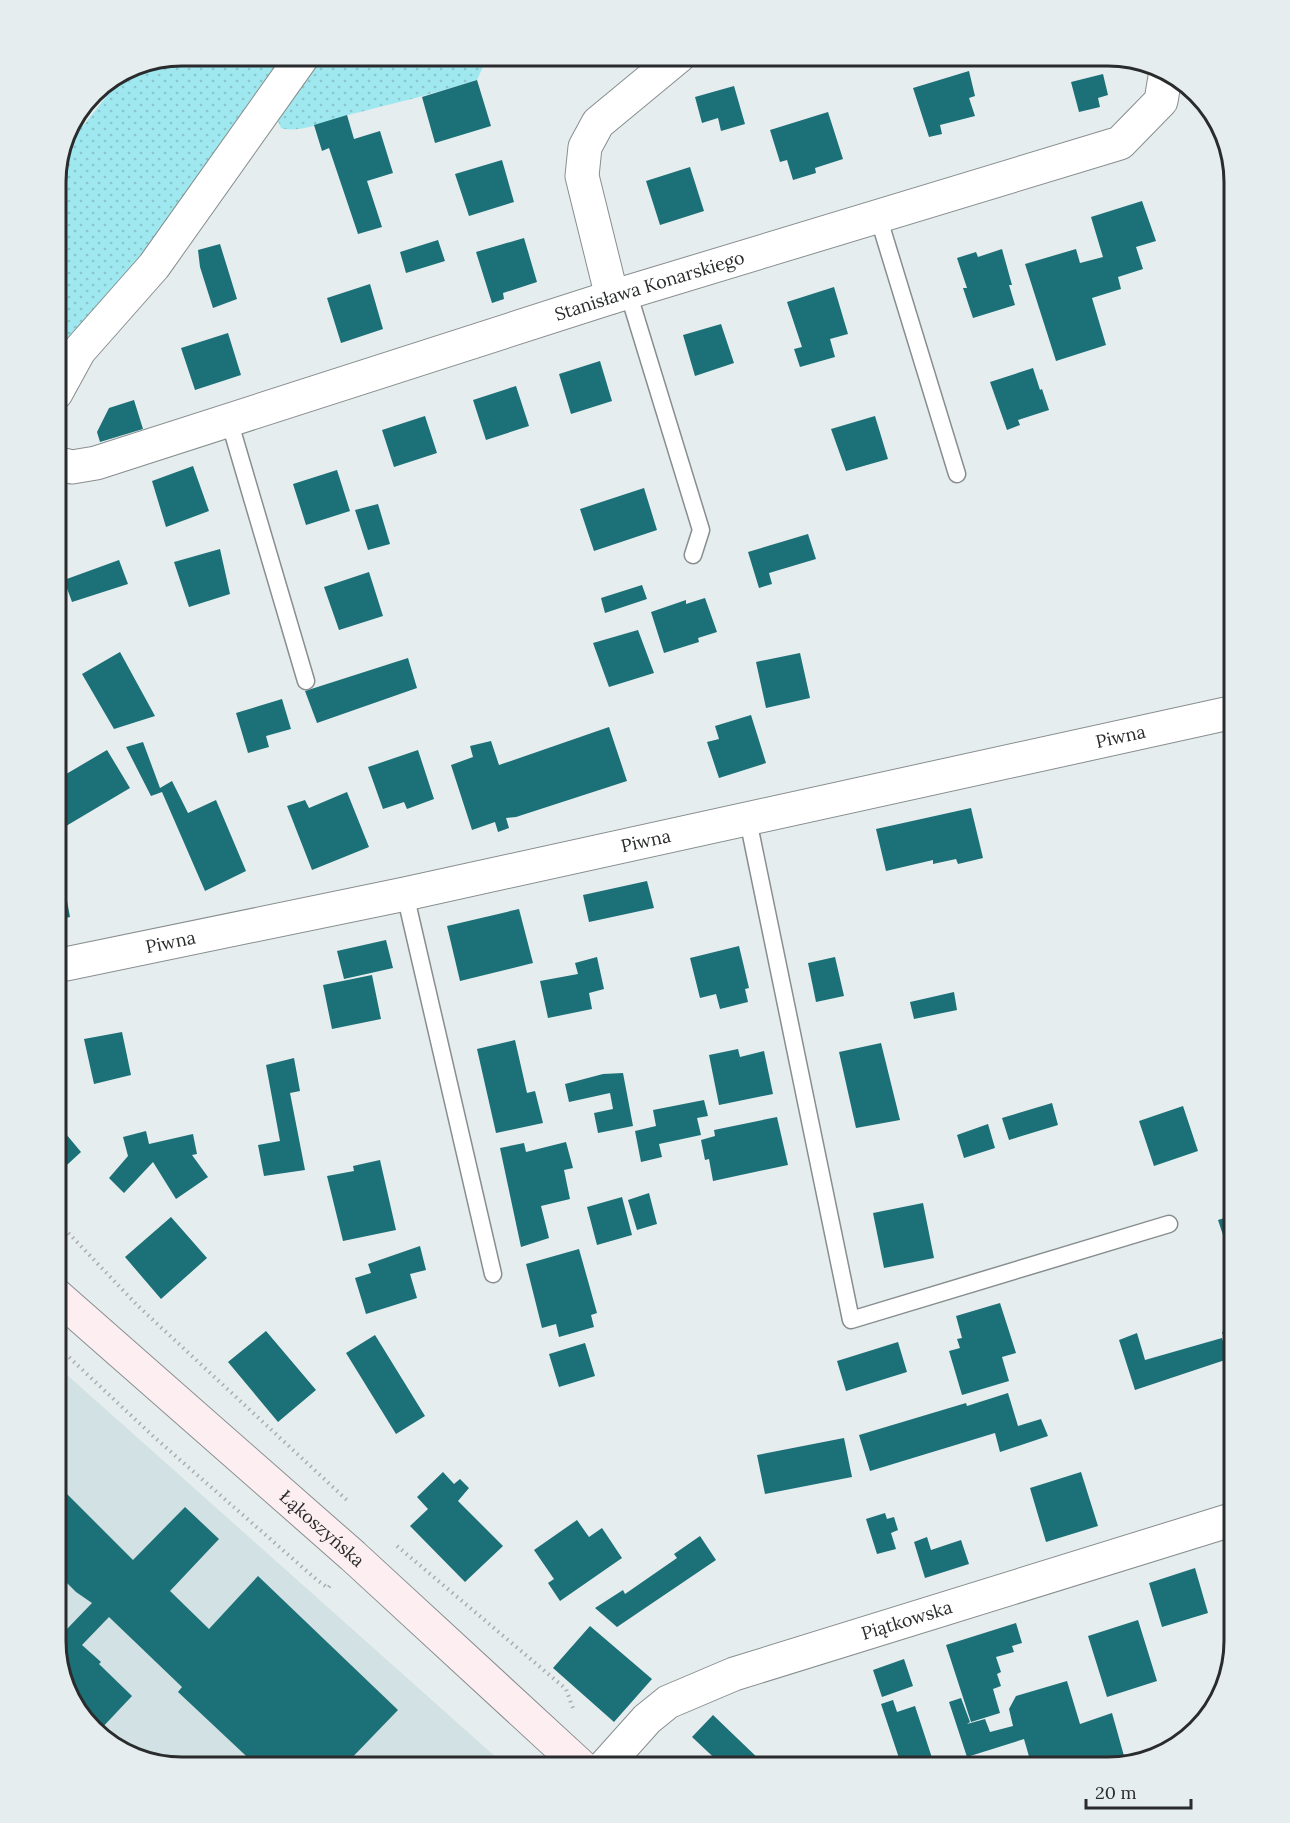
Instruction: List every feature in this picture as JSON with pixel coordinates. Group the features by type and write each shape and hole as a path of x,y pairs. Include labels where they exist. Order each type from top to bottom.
{"street":[{"path":"66,376 80,351 154,266 296,66"},
{"path":"620,294 582,176 585,147 598,123 667,66"},
{"name":"Stanisława Konarskiego","path":"66,466 72,468 96,463 620,294 1120,142 1161,101 1164,81"},
{"name":"Piwna","path":"66,964 405,894 1224,714"},
{"name":"Łąkoszyńska","path":"66,1304 353,1556 571,1757"},
{"name":"Piątkowska","path":"613,1757 647,1719 668,1702 734,1674 1224,1522"}],"lane":[{"path":"878,216 957,474"},
{"path":"620,294 701,530 693,555"},
{"path":"229,420 306,681"},
{"path":"748,820 851,1320 1169,1224"},
{"path":"405,894 493,1274"}],"path":[{"path":"396,1545 566,1689 577,1720"}],"shaded area":[{"path":"182,66 286,66 66,381 66,174 75,137 82,124 83,126 111,90 145,72"},
{"path":"316,66 483,66 477,80 297,129 281,128 278,121 291,96"},
{"path":"66,1374 496,1757 174,1757 145,1751 117,1737 105,1728 90,1712 75,1686 67,1656"}],"building":[{"path":"969,71 975,96 969,98 975,116 940,125 942,134 929,137 913,88"},
{"path":"1103,74 1108,95 1098,98 1100,107 1079,112 1071,82"},
{"path":"477,80 491,126 435,143 422,97"},
{"path":"734,86 745,124 721,131 718,118 702,123 695,97"},
{"path":"828,112 843,159 815,168 816,173 793,180 787,160 780,162 770,130"},
{"path":"347,115 354,139 380,131 393,173 367,181 382,227 358,234 329,148 322,151 314,125"},
{"path":"502,160 514,202 469,216 455,174"},
{"path":"690,167 704,211 660,225 646,181"},
{"path":"1142,201 1156,241 1136,247 1143,269 1118,277 1121,289 1092,298 1106,345 1056,361 1025,264 1076,249 1080,263 1103,257 1091,217"},
{"path":"524,238 537,282 503,293 504,299 492,303 476,252"},
{"path":"438,240 445,261 406,273 400,252"},
{"path":"220,244 237,299 213,308 200,267 198,250"},
{"path":"1002,249 1015,305 973,318 963,288 967,288 957,258 976,252 978,257"},
{"path":"370,284 383,329 341,343 327,298"},
{"path":"834,287 848,334 830,339 835,357 800,367 794,349 802,347 787,302"},
{"path":"721,324 734,363 695,376 683,335"},
{"path":"228,333 241,375 195,390 181,348"},
{"path":"600,361 612,401 571,414 559,374"},
{"path":"1033,368 1049,410 1018,420 1020,425 1007,430 990,382"},
{"path":"516,386 529,426 486,440 473,400"},
{"path":"134,400 143,429 100,442 97,432 109,408"},
{"path":"425,416 437,453 394,467 382,430"},
{"path":"875,416 888,459 846,471 831,429"},
{"path":"193,466 209,511 166,527 152,481"},
{"path":"337,470 350,511 306,525 293,484"},
{"path":"644,488 657,530 594,551 580,509"},
{"path":"378,504 390,544 368,550 355,510"},
{"path":"808,534 816,559 769,573 772,584 759,588 748,552"},
{"path":"220,549 230,594 189,607 174,562"},
{"path":"119,560 128,584 72,602 66,579"},
{"path":"369,572 383,616 339,630 324,587"},
{"path":"642,585 647,599 605,613 601,598"},
{"path":"705,598 717,632 698,638 699,642 664,653 651,612 686,600 686,604"},
{"path":"638,630 654,673 609,687 593,643"},
{"path":"120,652 155,716 114,729 82,674"},
{"path":"800,653 810,698 766,708 756,662"},
{"path":"408,658 417,688 317,723 305,691"},
{"path":"282,699 291,729 266,736 269,747 248,753 236,713"},
{"path":"751,715 766,763 719,778 707,742 719,739 715,726"},
{"path":"609,727 627,781 516,817 506,818 509,828 498,832 495,822 472,830 451,765 473,757 470,746 491,741 499,765"},
{"path":"143,742 160,788 172,781 188,813 216,800 246,871 205,891 162,792 151,796 126,747"},
{"path":"107,750 130,788 66,826 66,774"},
{"path":"418,750 434,799 407,809 404,802 383,809 368,767"},
{"path":"347,792 369,847 312,870 287,806 305,800 309,808"},
{"path":"971,808 983,858 958,864 956,859 933,864 933,860 886,871 876,829"},
{"path":"647,881 654,908 589,922 583,895"},
{"path":"66,895 70,917 66,918"},
{"path":"519,909 533,963 460,981 447,926"},
{"path":"386,940 393,968 344,979 337,951"},
{"path":"739,946 749,988 745,989 748,1002 720,1009 716,994 700,998 690,958"},
{"path":"597,957 604,989 589,993 592,1009 548,1018 540,981 578,974 575,963"},
{"path":"835,957 844,996 816,1002 808,963"},
{"path":"372,975 381,1019 332,1029 323,985"},
{"path":"954,992 957,1010 914,1019 910,1002"},
{"path":"122,1032 131,1075 94,1084 84,1039"},
{"path":"515,1040 527,1093 535,1091 543,1123 496,1133 477,1049"},
{"path":"881,1043 900,1120 856,1128 839,1052"},
{"path":"738,1049 740,1057 764,1051 773,1094 719,1105 709,1055"},
{"path":"294,1058 300,1091 290,1093 305,1170 264,1176 258,1145 280,1141 266,1065"},
{"path":"623,1073 633,1126 598,1133 594,1113 613,1109 610,1093 569,1102 565,1084 603,1074"},
{"path":"704,1100 708,1116 697,1118 701,1135 659,1144 662,1157 641,1162 635,1131 656,1126 653,1110"},
{"path":"1052,1103 1058,1125 1009,1140 1002,1118"},
{"path":"1183,1106 1198,1151 1154,1166 1139,1121"},
{"path":"777,1117 788,1165 713,1181 709,1159 705,1160 701,1140 715,1136 714,1130"},
{"path":"988,1124 995,1148 964,1158 957,1135"},
{"path":"146,1131 149,1144 193,1134 197,1154 192,1155 208,1177 176,1199 153,1162 124,1193 109,1178 128,1156 123,1137"},
{"path":"66,1134 81,1152 66,1166"},
{"path":"566,1142 573,1168 564,1170 570,1199 541,1206 549,1238 521,1247 500,1148 524,1143 526,1152"},
{"path":"380,1160 396,1230 343,1241 327,1176 354,1171 353,1166"},
{"path":"649,1193 657,1224 637,1230 628,1200"},
{"path":"622,1197 632,1235 597,1245 587,1207"},
{"path":"923,1203 934,1258 884,1268 873,1213"},
{"path":"171,1217 207,1258 161,1299 125,1257"},
{"path":"1224,1218 1224,1238 1218,1220"},
{"path":"420,1246 426,1270 410,1274 417,1298 366,1314 355,1278 371,1273 368,1264"},
{"path":"579,1249 597,1313 591,1315 594,1327 559,1337 556,1324 542,1328 526,1264"},
{"path":"1000,1303 1016,1353 1002,1357 1009,1381 962,1395 949,1351 960,1348 957,1339 962,1338 956,1316"},
{"path":"266,1331 316,1390 278,1422 228,1362"},
{"path":"1137,1333 1145,1360 1222,1338 1224,1360 1135,1390 1119,1340"},
{"path":"375,1335 425,1416 396,1434 346,1353"},
{"path":"898,1342 907,1372 846,1391 837,1361"},
{"path":"585,1343 595,1376 559,1387 549,1354"},
{"path":"1008,1393 1018,1426 1041,1419 1048,1436 1000,1452 995,1433 870,1471 859,1435"},
{"path":"844,1438 852,1477 765,1494 757,1455"},
{"path":"443,1472 454,1484 460,1479 469,1488 458,1501 503,1546 465,1582 410,1526 428,1509 417,1497"},
{"path":"1081,1472 1098,1526 1046,1542 1030,1488"},
{"path":"66,1493 133,1560 185,1507 219,1539 170,1591 209,1629 258,1576 398,1710 353,1757 247,1757 178,1692 182,1687 109,1617 82,1645 132,1696 103,1726 82,1699 70,1671 66,1630 92,1603 66,1582"},
{"path":"885,1513 887,1519 894,1517 898,1530 891,1533 896,1549 877,1554 866,1519"},
{"path":"577,1520 589,1537 602,1528 622,1558 560,1601 548,1583 554,1579 534,1550"},
{"path":"700,1536 716,1560 617,1627 595,1608 623,1590 625,1594 677,1558 674,1554"},
{"path":"927,1537 931,1550 961,1540 969,1564 925,1578 914,1542"},
{"path":"1195,1568 1208,1613 1162,1627 1149,1583"},
{"path":"1138,1620 1157,1681 1107,1697 1088,1636"},
{"path":"1016,1623 1022,1643 1012,1646 1014,1652 996,1657 1001,1672 997,1674 1001,1686 993,1689 1000,1713 971,1722 946,1645"},
{"path":"590,1626 652,1679 614,1722 553,1668"},
{"path":"904,1659 913,1686 882,1697 873,1670"},
{"path":"1067,1681 1080,1724 1112,1713 1124,1756 1029,1757 1024,1739 967,1757 949,1702 961,1698 970,1722 967,1724 985,1719 990,1732 1013,1726 1009,1709 1016,1696"},
{"path":"893,1700 897,1712 915,1706 932,1757 899,1757 881,1704"},
{"path":"713,1715 757,1757 713,1757 692,1737"}]}
